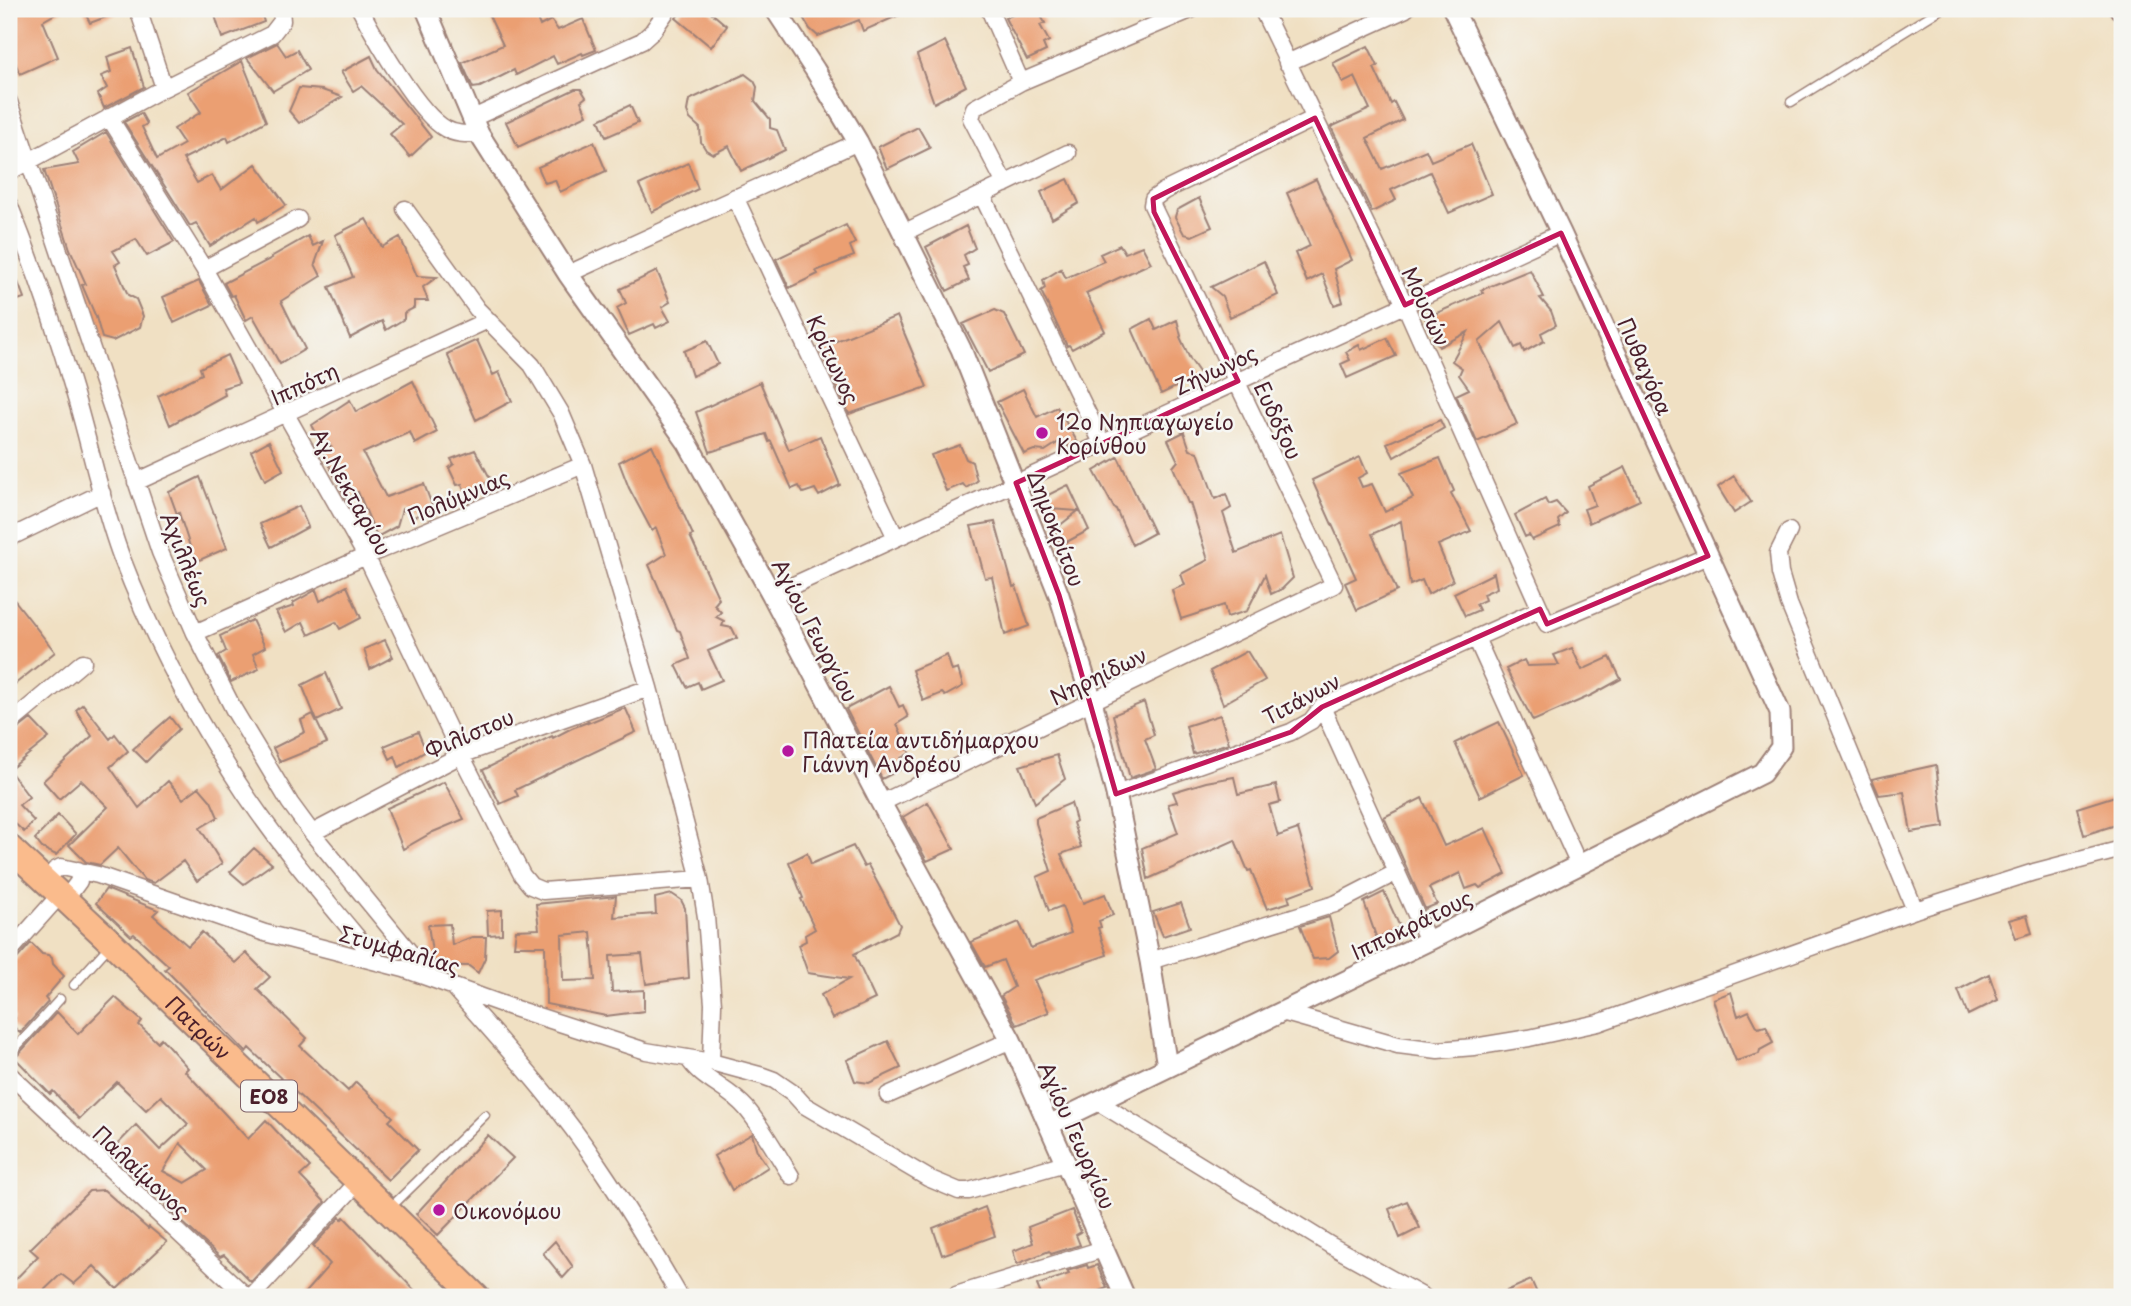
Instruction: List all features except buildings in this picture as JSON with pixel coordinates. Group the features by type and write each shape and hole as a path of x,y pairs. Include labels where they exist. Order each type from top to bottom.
{"main road":[{"name":"Πατρών","path":"9,848 112,943 477,1297"}],"street":[{"path":"138,9 164,88"},
{"path":"360,9 376,40 430,118 448,131 476,126 642,41 668,9"},
{"name":"Αγίου Γεωργίου","path":"426,9 476,126 568,274 687,442 772,595 881,803 1011,1040 1125,1297"},
{"name":"Δημοκρίτου","path":"775,9 858,142 961,349 1059,595 1092,701 1116,794 1150,961 1167,1066"},
{"path":"989,9 1021,82"},
{"path":"1005,184 971,118 972,112 980,104 1021,82 1193,9"},
{"name":"Μουσών","path":"1262,9 1405,305 1547,624 1708,556"},
{"path":"1287,63 1405,9"},
{"name":"Πυθαγόρα","path":"1453,9 1561,233 1780,712 1782,747"},
{"path":"9,172 164,88 272,34 281,15"},
{"name":"Αχιλλέως","path":"9,102 160,552 195,633 234,710 312,833 430,977"},
{"name":"Αγ.Νεκταρίου","path":"109,117 204,269 366,556 461,755 522,875 531,887 543,891 700,879"},
{"name":"Ευδόξου","path":"1315,118 1164,191 1153,199 1154,212 1238,381 1334,585"},
{"path":"568,274 858,142"},
{"path":"903,233 1068,153"},
{"path":"982,195 1102,443"},
{"name":"Κρίτωνος","path":"735,197 896,538"},
{"path":"9,204 74,389 120,553 162,650 208,736 246,796 291,857 377,961"},
{"path":"405,209 477,309 532,365 561,413 583,465 649,688 700,879 713,1004 711,1062"},
{"path":"204,269 298,219"},
{"name":"Ζήνωνος","path":"772,595 1561,233"},
{"name":"Ιππότη","path":"136,482 488,320"},
{"name":"Πολύμνιας","path":"195,633 366,556 583,465"},
{"path":"9,538 102,493"},
{"path":"1789,531 1778,553 1780,573 1789,604 1915,910"},
{"name":"Νηρηίδων","path":"881,803 1334,585"},
{"name":"Τιτάνων","path":"1116,794 1291,732 1311,721 1322,707 1539,609"},
{"path":"1476,638 1579,865"},
{"path":"9,724 82,662"},
{"name":"Φιλίστου","path":"312,833 461,755 649,688"},
{"path":"1322,707 1428,941"},
{"name":"Ιπποκράτους","path":"1049,1125 1428,941 1762,774 1782,747"},
{"path":"1282,1012 1398,1045 1438,1050 1529,1038 1598,1023 1915,910 2034,872 2122,849"},
{"path":"9,952 57,893 79,881 78,870 61,867 55,870 57,893"},
{"name":"Στυμφαλίας","path":"78,870 265,933 430,977 513,1008 646,1051 711,1062 774,1080 793,1093 804,1105 928,1178 959,1191 969,1191 1065,1163"},
{"path":"1150,961 1335,904 1397,872"},
{"path":"450,985 504,1045 579,1138 601,1168 680,1297"},
{"path":"888,1095 1011,1040"},
{"path":"688,1058 693,1067 745,1107 791,1176"},
{"name":"Παλαίμονος","path":"9,1074 249,1297"},
{"path":"1098,1102 1330,1245 1424,1297"},
{"path":"249,1297 358,1182"},
{"path":"956,1295 1103,1249"}],"lane":[{"path":"1791,102 1941,9"},
{"path":"74,985 112,943"},
{"path":"9,1055 61,999"},
{"path":"387,1211 485,1115"}],"highlighted area":[{"path":"1315,118 1405,305 1561,233 1708,556 1547,624 1540,609 1322,707 1291,732 1116,794 1059,595 1016,483 1238,381 1154,212 1153,199"}],"place":[{"name":"12ο Νηπιαγωγείο Κορίνθου","path":"1042,433"},
{"name":"Πλατεία αντιδήμαρχου Γιάννη Ανδρέου","path":"788,751"},
{"name":"Οικονόμου","path":"439,1210"}]}
